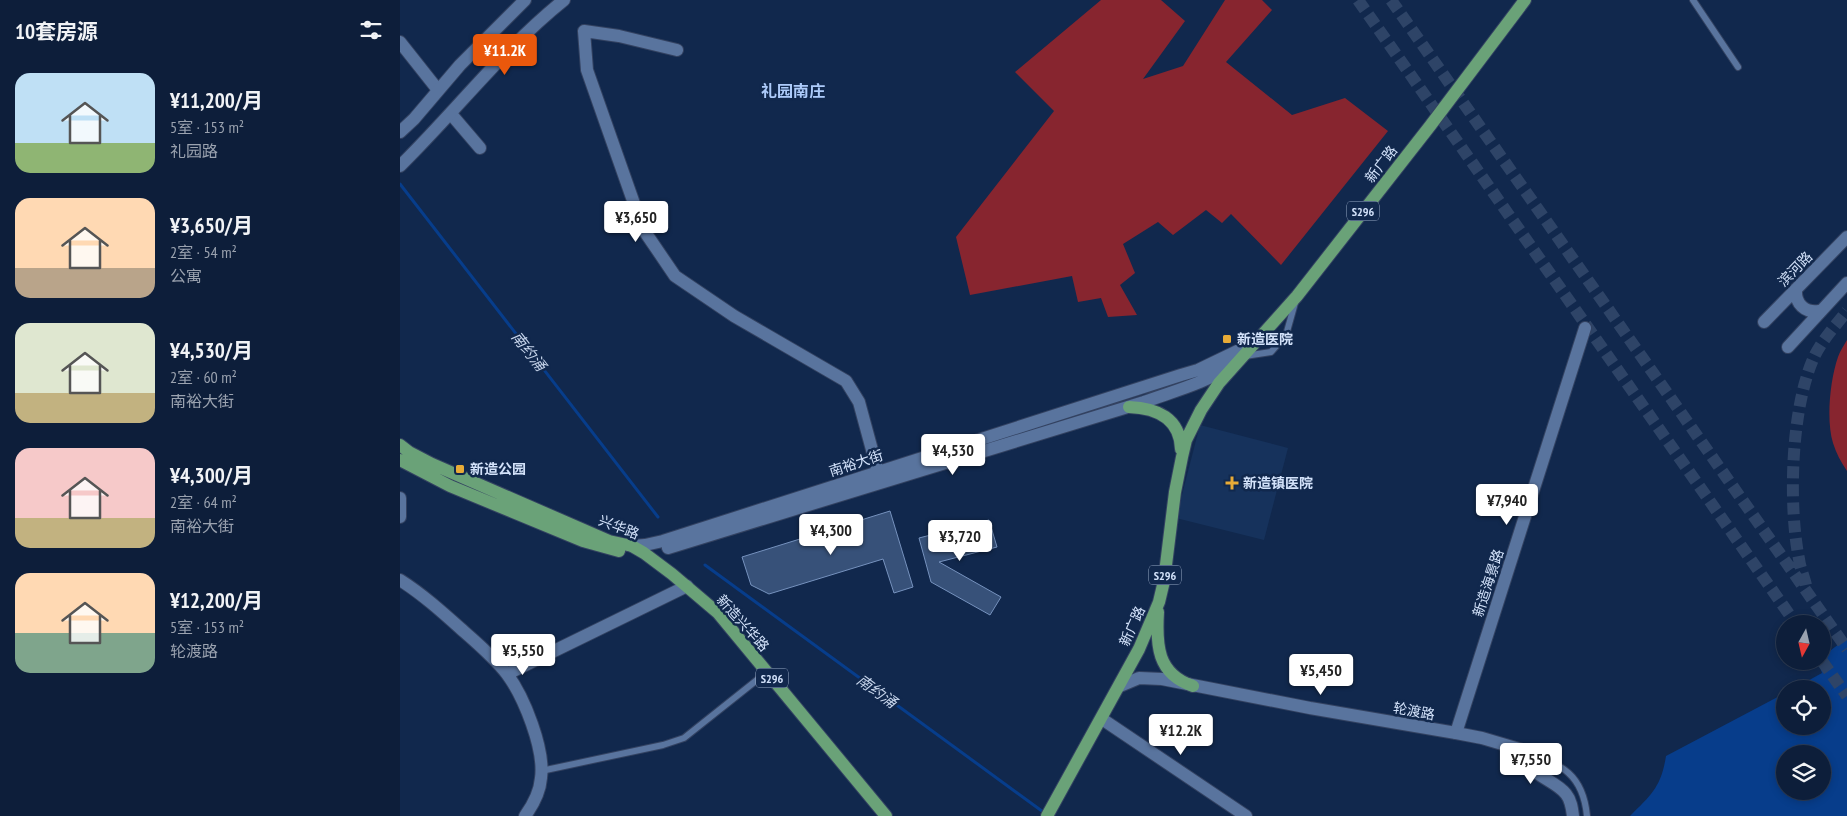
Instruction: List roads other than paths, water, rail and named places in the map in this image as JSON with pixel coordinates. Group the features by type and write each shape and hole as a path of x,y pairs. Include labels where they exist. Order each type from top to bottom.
{"main road":[{"name":"新广路","path":"1257,342 1296,296 1430,126 1526,0"},
{"name":"S296","path":"1244,357 1257,342"},
{"name":"新广路","path":"1047,816 1120,686 1139,649 1159,602 1164,581 1175,492 1186,440 1209,396 1244,357"},
{"path":"1129,407 1144,407 1156,411 1173,423 1181,440 1182,457"},
{"name":"兴华路","path":"402,457 450,486 582,541 615,551 644,554"},
{"name":"兴华路","path":"402,457 432,464 609,541 632,546 644,554"},
{"name":"新造兴华路","path":"644,554 687,586 718,614 886,816"},
{"path":"1159,602 1157,641 1160,656 1174,676 1193,686"}],"street":[{"path":"400,132 414,119 472,53 526,0"},
{"path":"400,166 432,135 501,60 550,11 564,0"},
{"path":"677,50 619,36 584,31 587,70 643,229 675,276 734,316 846,381 859,402 878,472"},
{"path":"400,42 438,90"},
{"path":"451,114 480,148"},
{"name":"滨河路","path":"1764,322 1847,237"},
{"path":"1788,347 1847,283"},
{"path":"1796,289 1796,299 1802,307 1812,312 1820,311"},
{"name":"新造海景路","path":"1456,733 1584,328"},
{"name":"南裕大街","path":"632,546 645,546 664,541 1198,370 1257,342"},
{"name":"南裕大街","path":"644,554 704,538 1129,407 1216,375 1244,357"},
{"path":"400,498 400,518"},
{"path":"400,580 465,632 507,674 525,707 540,748 541,771 541,778 533,804 525,816"},
{"path":"507,674 687,586"},
{"name":"轮渡路","path":"1120,686 1131,680 1146,678 1162,679 1482,738 1526,752"},
{"path":"1102,719 1246,816"},
{"path":"1526,752 1524,758 1528,766 1556,784 1567,795 1573,816"}],"lane":[{"path":"1693,0 1738,67"},
{"path":"1244,357 1271,352 1286,335 1296,296"},
{"path":"541,771 663,745 684,738 767,672"},
{"path":"1526,752 1555,763 1570,773 1579,784 1589,815"}],"water":[{"path":"1847,638 1847,816 1630,816 1644,802 1658,783 1666,756 1776,698 1776,735 1831,735 1831,680 1809,680 1822,673 1821,670 1831,670 1831,650"}],"waterway":[{"name":"南约涌","path":"400,184 658,517"},
{"name":"南约涌","path":"705,565 1046,814"}],"tunnel":[{"path":"1358,0 1790,615"},
{"path":"1391,0 1847,649"},
{"path":"1806,585 1800,562 1793,511 1796,427 1807,376 1815,355 1847,311"},
{"path":"1828,670 1847,696"}],"place":[{"name":"新造医院","path":"1227,339"},
{"name":"新造公园","path":"460,469"},
{"name":"新造镇医院","path":"1232,483"}],"district":[{"name":"礼园南庄","path":"793,91"}]}
